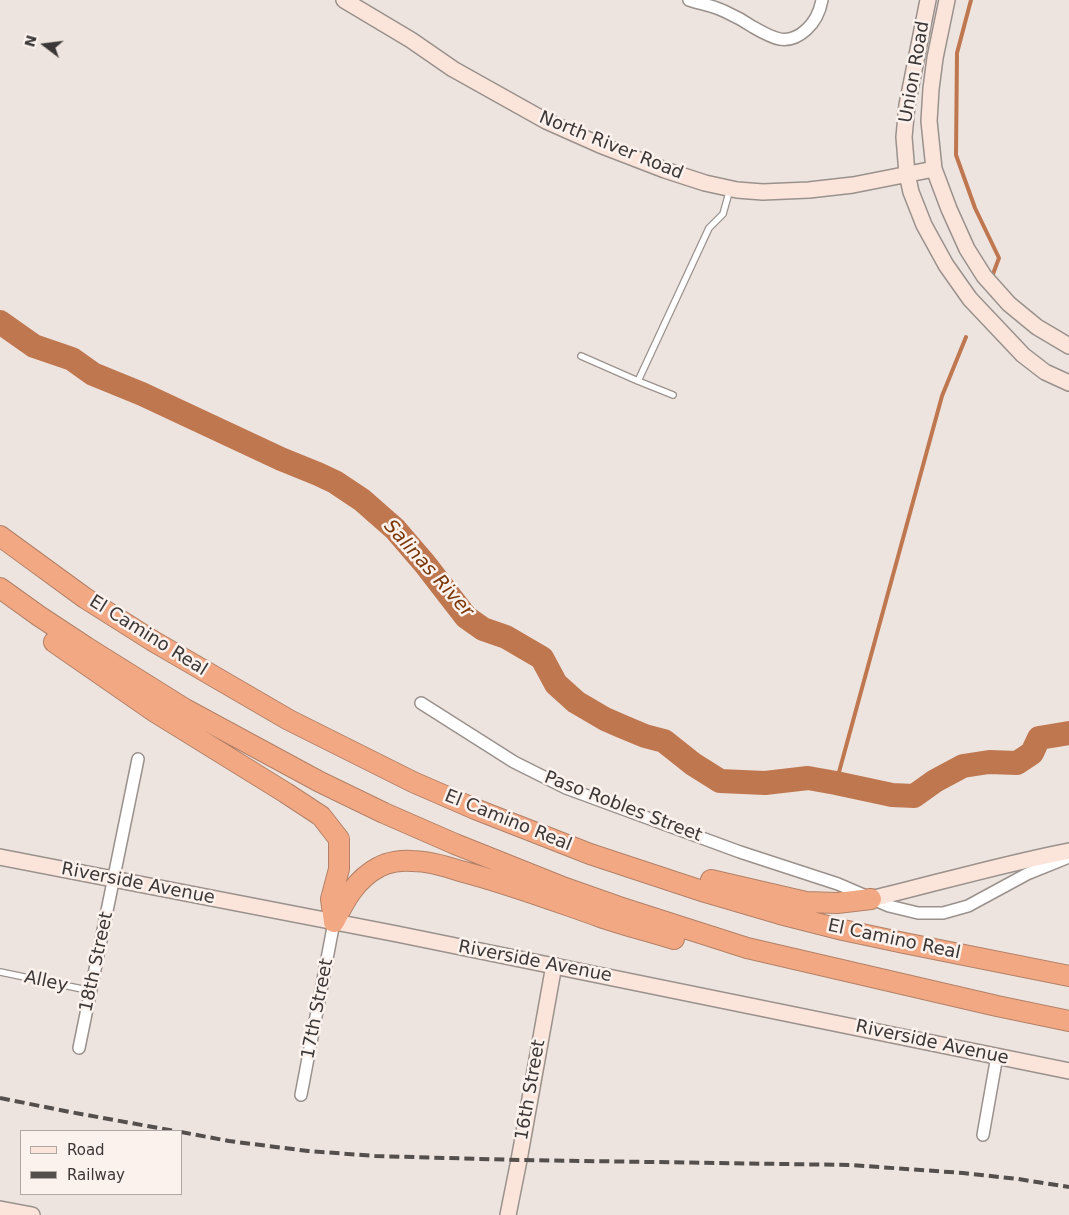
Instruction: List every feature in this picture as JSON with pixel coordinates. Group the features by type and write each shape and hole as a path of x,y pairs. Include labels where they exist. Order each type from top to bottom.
{"highway":[{"name":"El Camino Real","path":"0,536 85,598 288,720 405,778 475,809 590,854 705,892 780,914 843,930 1069,976"},
{"path":"0,588 86,647 185,709 320,782 455,844 565,888 748,948 987,1004 1069,1021"},
{"path":"0,602 24,621 155,712 321,816 339,840 339,869 331,899 334,922"},
{"path":"590,854 642,860 721,883 806,902 837,903 871,899"},
{"path":"334,922 356,884 367,874 380,866 412,861 431,863 483,876 599,917 687,942 723,949 748,948"}],"main road":[{"name":"North River Road","path":"344,0 411,40 453,69 546,121 664,170 705,183 730,189 763,192 809,190 853,185 934,169"},
{"name":"Union Road","path":"907,174 904,137 907,105 928,0"},
{"name":"Union Road","path":"934,169 929,121 931,89 935,58 947,0"},
{"path":"934,169 967,249 984,276 1009,304 1037,327 1069,346"},
{"path":"907,174 911,192 924,225 946,265 960,285 1023,355 1069,389"},
{"path":"1045,372 1069,383"},
{"name":"Paso Robles Street","path":"871,899 1036,857 1069,851"},
{"name":"Riverside Avenue","path":"0,857 554,965 1069,1071"},
{"name":"16th Street","path":"508,1215 554,965"},
{"path":"0,1208 32,1215"}],"street":[{"path":"689,0 724,10 770,36 780,39 794,38 813,24 822,0"},
{"name":"Paso Robles Street","path":"421,703 514,762 566,788 740,852 838,884 890,906 918,913 943,913 968,906 1027,874 1069,857"},
{"name":"18th Street","path":"79,1048 138,759"},
{"name":"Paso Robles Street","path":"838,884 874,890 921,887"},
{"name":"17th Street","path":"301,1095 334,922"},
{"path":"983,1135 997,1056"}],"lane":[{"path":"638,381 709,228 723,214 730,189"},
{"path":"580,356 673,395"},
{"name":"Alley","path":"0,972 92,991"}],"shaded area":[{"path":"335,475 344,475 378,502 395,529 369,522 335,487"}],"waterway":[{"path":"971,0 957,53 956,155 975,208 999,258 993,274"},
{"name":"Salinas River","path":"0,322 34,346 72,359 93,374 142,394 335,482 362,500 395,529 466,617 483,629 506,637 542,658 556,684 576,702 605,719 645,736 664,741 693,764 720,781 765,783 808,778 892,795 914,796 935,781 963,766 989,762 1017,763 1032,753 1039,738 1069,733"},
{"path":"836,783 942,396 966,337"}],"railway":[{"path":"0,1098 169,1130"},
{"path":"182,1132 229,1141 308,1151 375,1156 850,1165 963,1173 1069,1187"}]}
